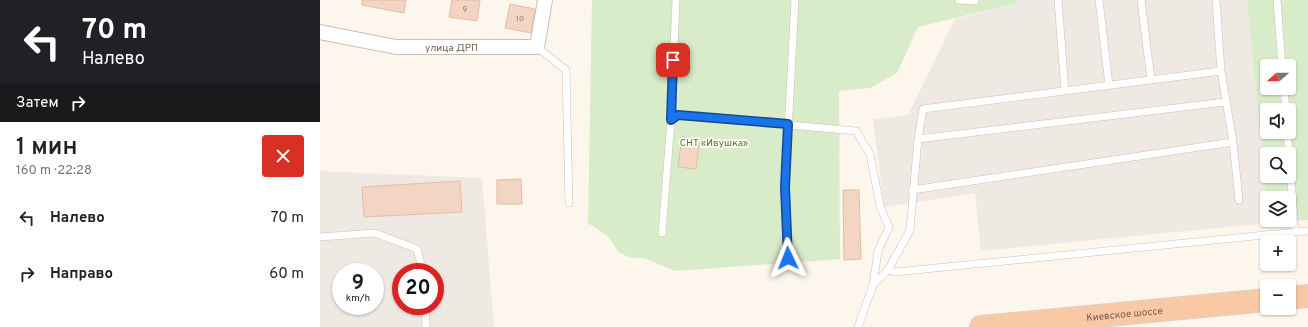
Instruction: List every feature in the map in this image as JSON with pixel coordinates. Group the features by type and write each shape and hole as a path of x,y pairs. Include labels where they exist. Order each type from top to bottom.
{"highway":[{"path":"1296,297 1308,296"},
{"name":"Киевское шоссе","path":"981,327 1260,301"}],"street":[{"path":"537,47 545,0"},
{"name":"улица ДРП","path":"320,32 396,47 537,47"}],"lane":[{"path":"662,233 671,120 676,0"},
{"path":"788,258 785,187 795,0"},
{"path":"959,0 975,1"},
{"path":"1058,0 1065,91"},
{"path":"1099,0 1109,85"},
{"path":"1141,0 1151,80"},
{"path":"1216,0 1221,71 1225,102 1233,142 1239,200"},
{"path":"1277,0 1281,59"},
{"path":"537,47 566,70 569,203"},
{"path":"873,285 888,270 910,230 912,190 916,175 918,139 923,109 1221,71"},
{"path":"918,139 1225,102"},
{"path":"671,120 678,115 856,131 870,154 880,206 889,227 878,252 873,285 858,327"},
{"path":"912,190 1233,142"},
{"path":"1291,183 1295,232"},
{"path":"888,270 895,272 1308,231"},
{"path":"320,237 375,234 417,249 421,263"},
{"path":"425,315 426,327"}],"shaded area":[{"path":"1017,0 1247,0 1262,147 1260,147 1260,183 1265,183 1266,191 1260,191 1260,224 981,251 975,193 884,207 873,119 908,115 955,19 1017,3"},
{"path":"320,171 482,178 494,327 320,327"}],"green space":[{"name":"СНТ «Ивушка»","path":"592,0 1017,0 1017,3 918,27 897,73 870,88 839,91 840,259 675,271 644,258 631,258 618,252 609,237 588,223"},
{"path":"1247,0 1308,0 1308,220 1296,221 1296,191 1266,191 1265,183 1296,183 1296,147 1262,147 1261,139 1296,139 1296,103 1260,103 1260,130"}],"building":[{"path":"362,0 406,0 404,13 362,5"},
{"path":"452,0 480,0 477,21 449,17"},
{"path":"510,4 535,9 531,33 505,28"},
{"path":"682,137 700,139 696,169 678,167"},
{"path":"521,179 522,204 497,204 497,180"},
{"path":"460,181 462,212 364,217 362,187"},
{"path":"843,190 859,190 861,259 844,260"}],"route":[{"path":"673,60 671,120 678,115 788,124 785,187 788,258"}]}
